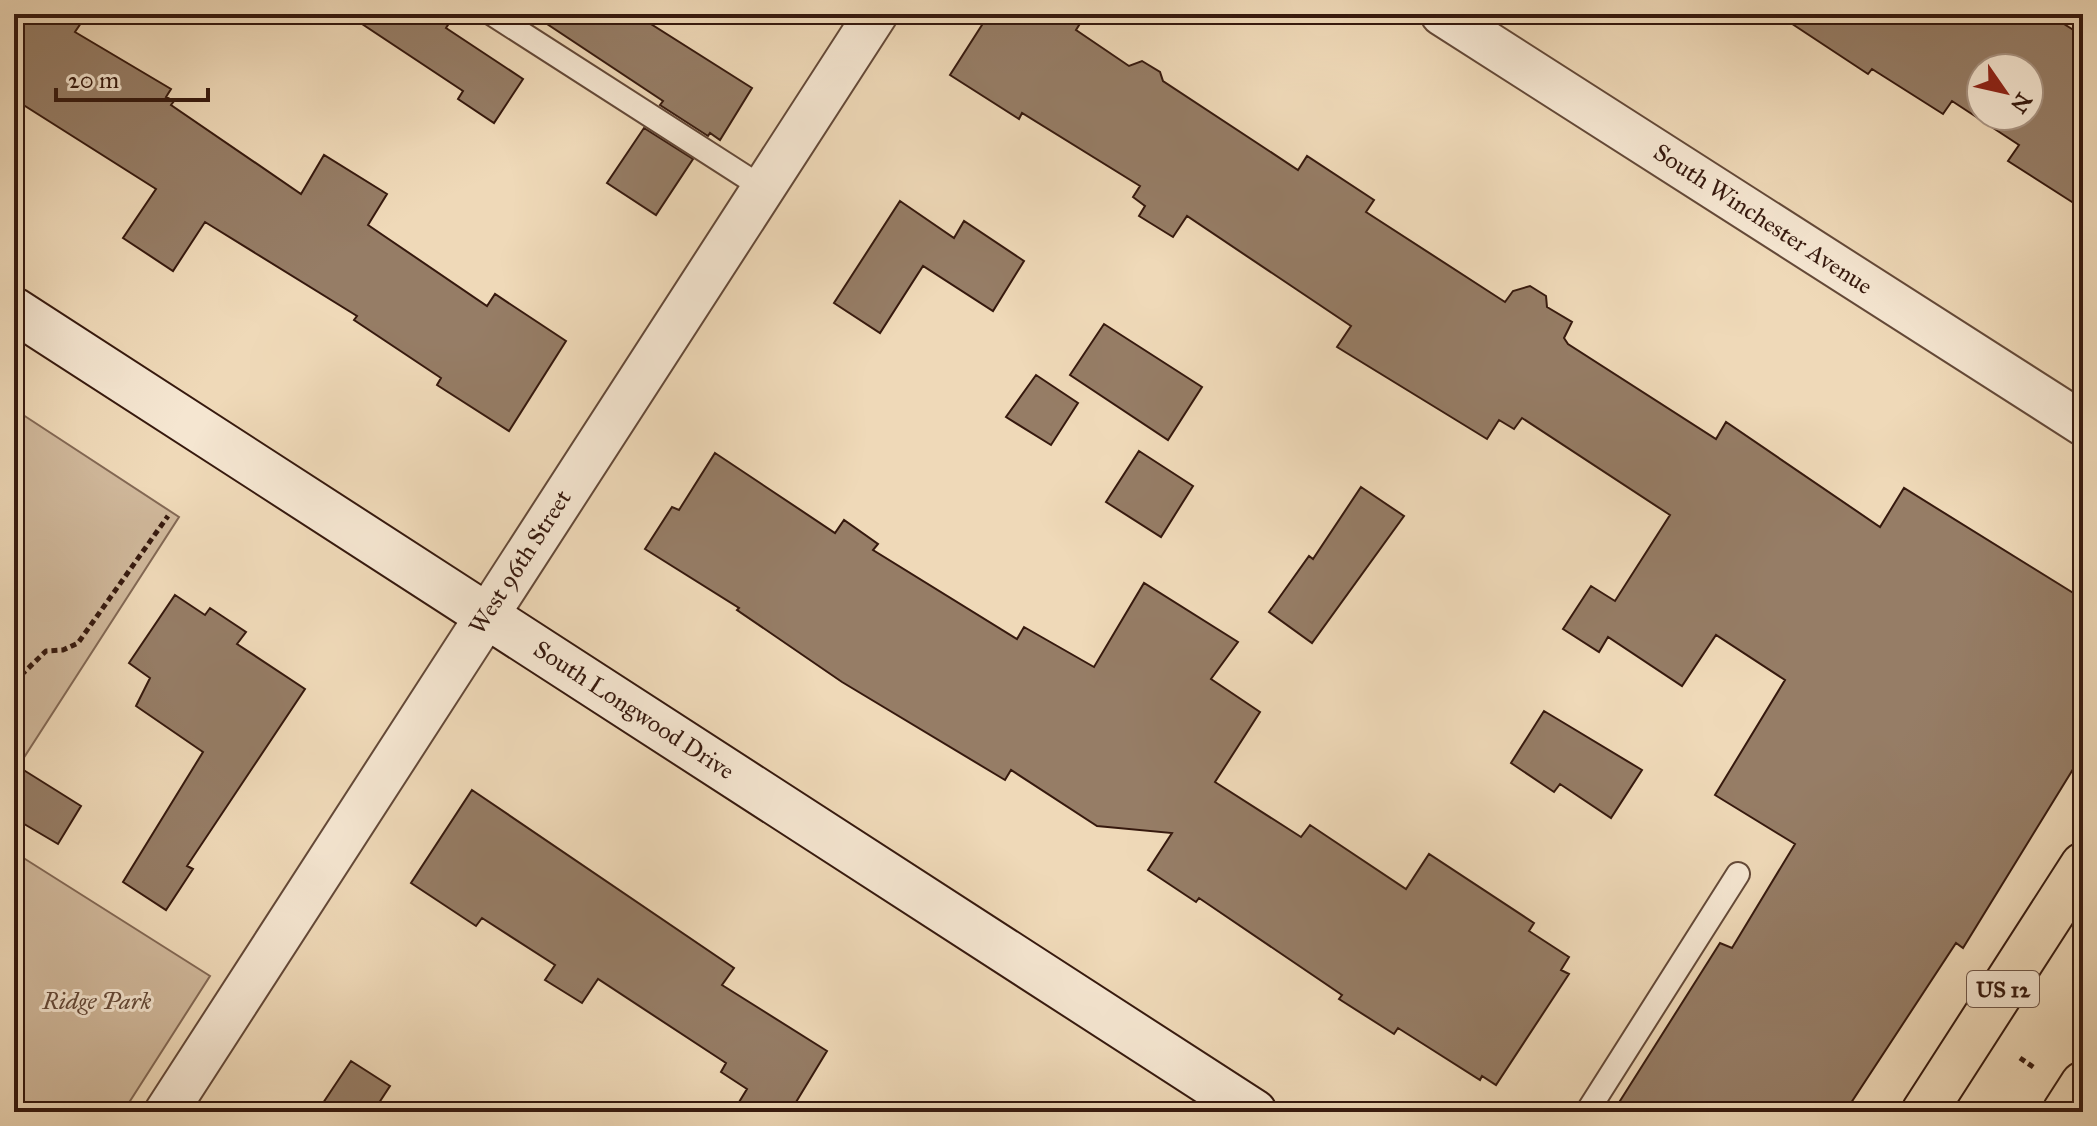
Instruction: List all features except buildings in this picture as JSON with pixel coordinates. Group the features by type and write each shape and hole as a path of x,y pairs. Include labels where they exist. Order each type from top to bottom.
{"main road":[{"name":"US 12","path":"1937,1107 2083,865"},
{"path":"2063,1079 2065,1112"}],"street":[{"name":"West 96th Street","path":"166,1112 876,14"},
{"name":"South Winchester Avenue","path":"1442,14 2083,424"},
{"name":"South Longwood Drive","path":"14,310 487,613 1254,1112"}],"lane":[{"path":"492,14 763,188"},
{"path":"1587,1112 1738,874"}],"path":[{"path":"14,682 46,651 63,650 78,643 168,516"},
{"path":"2020,1058 2063,1079"}],"green space":[{"path":"14,409 179,517 14,773"},
{"name":"Ridge Park","path":"14,852 210,976 123,1112 14,1112"}]}
